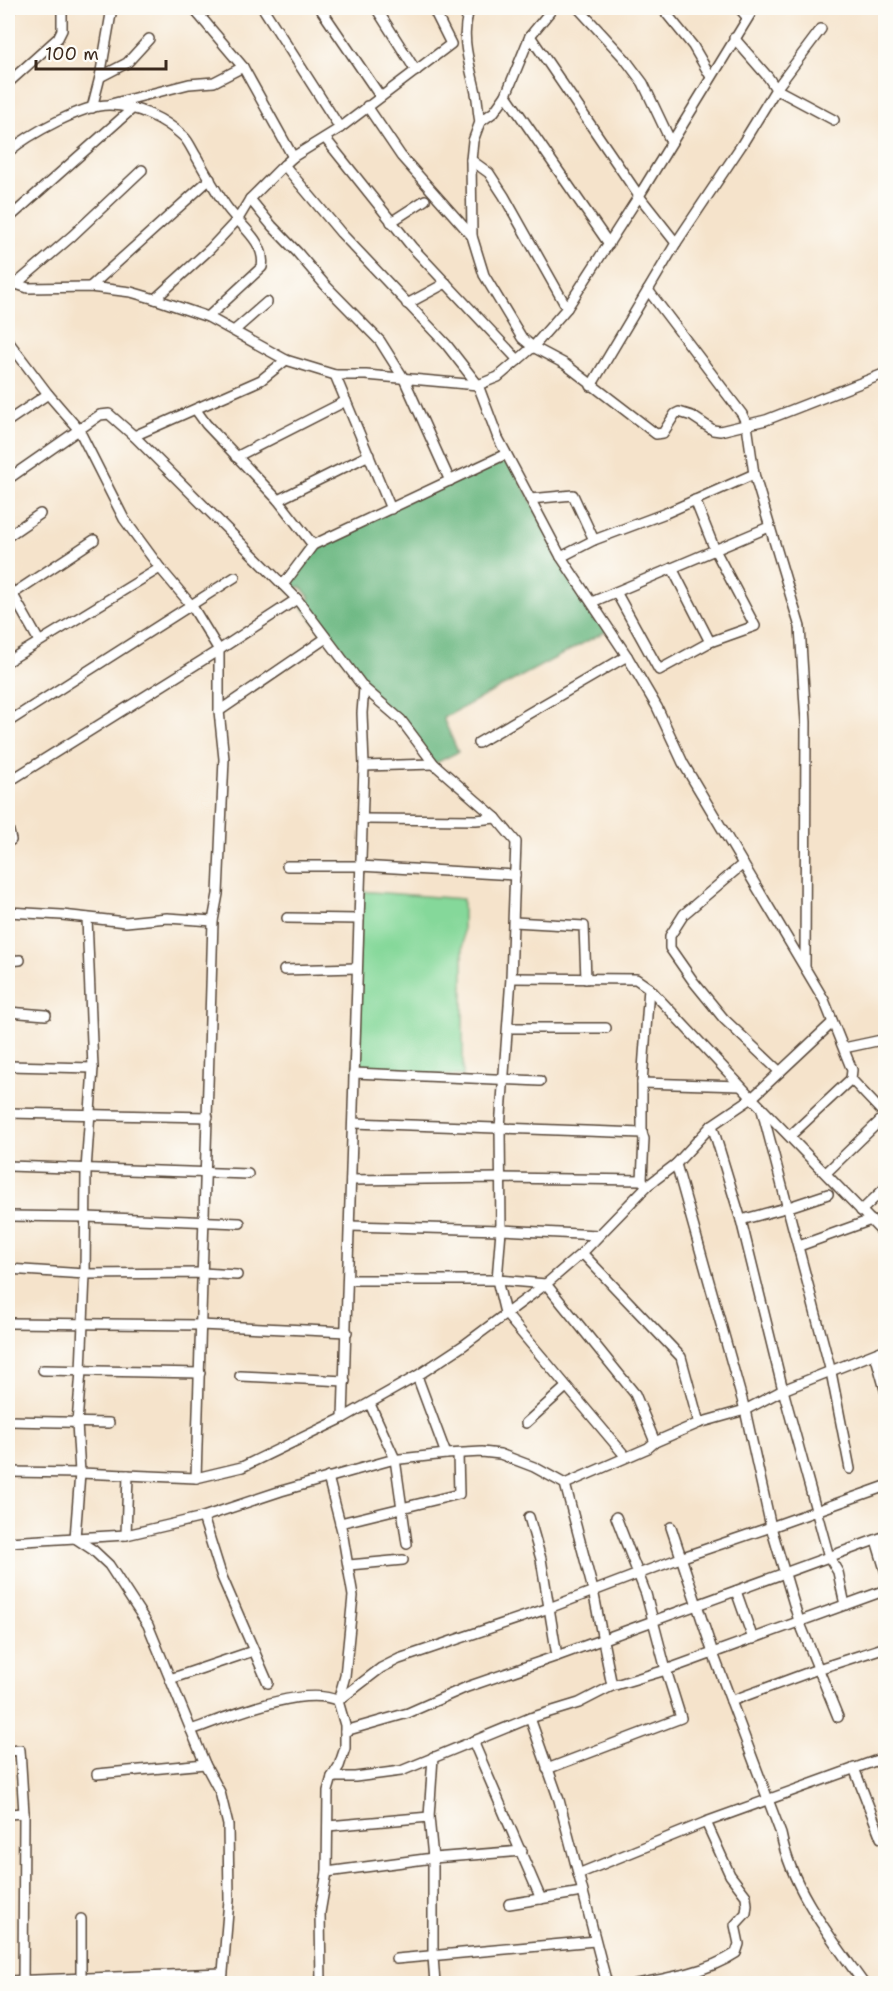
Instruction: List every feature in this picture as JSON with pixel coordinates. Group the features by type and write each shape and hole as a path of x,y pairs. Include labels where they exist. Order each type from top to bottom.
{"street":[{"path":"8,14 11,8"},
{"path":"8,83 58,38 62,30 62,8"},
{"path":"92,108 112,8"},
{"path":"211,8 197,11 243,67 293,157"},
{"path":"263,8 340,128"},
{"path":"320,8 380,96"},
{"path":"375,8 416,70"},
{"path":"155,299 210,249 237,219 250,199 293,157 340,128 451,44 433,8"},
{"path":"470,8 465,19 464,38 480,122 473,141 471,160 472,236 484,275 522,338 533,348 565,364 656,434 663,433 675,414 679,412 692,416 713,430 720,431 766,420 885,373"},
{"path":"480,122 494,112 506,95 530,36 553,8"},
{"path":"578,8 625,59 643,83 671,142"},
{"path":"662,8 693,46 711,77"},
{"path":"739,8 747,17"},
{"path":"8,278 16,284 34,288 90,287 131,292 155,299 208,317 286,360 335,375 366,375 478,385 498,377 533,348 567,308 639,196 754,8"},
{"path":"591,386 676,243 776,89 821,29"},
{"path":"530,36 639,196 676,243"},
{"path":"734,38 776,89 834,120"},
{"path":"100,77 127,63 149,39"},
{"path":"8,219 128,106 189,84 214,82 243,67"},
{"path":"506,95 609,244"},
{"path":"8,151 55,122 92,108 109,105 128,106 163,120 185,138 225,204 257,242 264,259 262,267 208,317"},
{"path":"367,106 401,156 472,236"},
{"path":"325,138 391,222 518,360"},
{"path":"471,160 489,173 504,196 567,308"},
{"path":"284,165 341,233 446,344 478,385 498,438 561,557 627,656 657,707 683,763 824,1000 852,1070 851,1079 790,1136"},
{"path":"16,284 72,236 142,170"},
{"path":"90,287 210,179"},
{"path":"250,199 326,286 380,341 404,379 450,481"},
{"path":"391,222 425,200"},
{"path":"407,304 446,283"},
{"path":"648,290 742,414 747,425 754,474 800,627 806,722 805,970"},
{"path":"235,330 267,302"},
{"path":"8,341 79,430 124,519 160,568 192,606 219,650 219,711 224,759 218,894 213,921 196,1478"},
{"path":"8,358 17,351"},
{"path":"135,436 261,380 286,360"},
{"path":"335,375 391,509"},
{"path":"8,421 48,394"},
{"path":"236,457 346,401"},
{"path":"195,410 278,500 313,545"},
{"path":"8,479 104,414 113,417 135,436 297,599 363,688 401,720 434,764 496,818 516,842 511,978 500,1128 501,1230 497,1280 505,1313 626,1457"},
{"path":"283,585 313,545 506,454"},
{"path":"278,500 369,455"},
{"path":"561,557 594,540 666,513 754,474"},
{"path":"530,499 573,495 594,540"},
{"path":"616,592 659,670 710,642 755,626 715,550 694,500"},
{"path":"8,536 40,514"},
{"path":"592,602 769,527"},
{"path":"39,641 9,592 94,540"},
{"path":"8,661 160,568"},
{"path":"672,568 710,642"},
{"path":"8,722 235,577"},
{"path":"8,782 297,599"},
{"path":"219,711 326,638"},
{"path":"478,743 627,656"},
{"path":"343,1418 363,819 363,688"},
{"path":"364,766 434,764"},
{"path":"363,819 476,820 496,818"},
{"path":"8,827 10,840 8,842"},
{"path":"744,864 684,914 670,936 670,948 724,1019 780,1072"},
{"path":"287,866 360,866 515,875"},
{"path":"8,912 126,922 167,918 213,921"},
{"path":"75,1538 80,1473 77,1423 81,1371 88,1115 93,1068 87,918"},
{"path":"286,918 359,919"},
{"path":"514,922 584,926 586,979"},
{"path":"8,961 20,960"},
{"path":"284,970 357,968"},
{"path":"511,978 636,979 649,987 761,1108 885,1236"},
{"path":"645,1183 642,1083 649,987"},
{"path":"8,1012 46,1015"},
{"path":"8,1472 196,1478 242,1467 370,1404 464,1345 546,1284 582,1253 645,1183 676,1164 712,1125 752,1098 832,1023"},
{"path":"508,1028 606,1028"},
{"path":"844,1048 885,1039"},
{"path":"8,1066 93,1068"},
{"path":"354,1073 540,1081"},
{"path":"826,1173 885,1116 851,1079"},
{"path":"642,1083 741,1086"},
{"path":"761,1108 831,1372 850,1469"},
{"path":"8,1113 208,1117"},
{"path":"353,1123 642,1133"},
{"path":"712,1125 741,1220 783,1390 829,1557 838,1572 845,1605"},
{"path":"676,1164 746,1410 771,1527 799,1621 838,1718"},
{"path":"8,1167 248,1174"},
{"path":"351,1180 500,1178 645,1183"},
{"path":"861,1211 885,1186"},
{"path":"741,1220 789,1208 828,1194"},
{"path":"8,1216 240,1223"},
{"path":"799,1246 871,1220"},
{"path":"350,1226 598,1235"},
{"path":"582,1253 681,1357 699,1423"},
{"path":"8,1269 84,1274 237,1275"},
{"path":"349,1280 497,1280 546,1284 635,1394 655,1442"},
{"path":"8,1323 200,1325 347,1332"},
{"path":"565,1484 699,1423 746,1410 783,1390 885,1349"},
{"path":"875,1354 885,1394"},
{"path":"43,1370 200,1374"},
{"path":"240,1376 345,1382"},
{"path":"417,1376 446,1454"},
{"path":"526,1423 566,1388"},
{"path":"370,1404 395,1459 407,1544"},
{"path":"8,1421 109,1423"},
{"path":"8,1542 126,1535 203,1517 328,1477 395,1459 482,1452 510,1457 565,1484 593,1590 612,1686"},
{"path":"340,1522 459,1494 459,1454"},
{"path":"126,1535 128,1475"},
{"path":"321,1983 320,1913 327,1872 328,1791 345,1748 345,1725 338,1701 345,1676 353,1596 340,1522 328,1477"},
{"path":"338,1701 381,1668 399,1659 549,1608 683,1557 885,1486"},
{"path":"203,1517 222,1577 268,1683"},
{"path":"529,1517 541,1559 557,1656"},
{"path":"547,1769 681,1718 639,1574 616,1517"},
{"path":"671,1527 683,1557 713,1653 781,1834 784,1849 813,1912 864,1983"},
{"path":"345,1731 408,1713 468,1687 653,1622 885,1536"},
{"path":"75,1538 109,1565 148,1625 205,1764 220,1792 228,1825 229,1900 222,1983"},
{"path":"876,1540 885,1573"},
{"path":"349,1565 403,1560"},
{"path":"332,1777 355,1777 400,1771 530,1718 579,1703 612,1686 666,1670 885,1590"},
{"path":"736,1591 753,1639"},
{"path":"731,1701 885,1647"},
{"path":"170,1679 254,1651"},
{"path":"191,1730 253,1708 291,1698 316,1696 338,1701"},
{"path":"530,1718 559,1800 607,1983"},
{"path":"473,1741 541,1899"},
{"path":"8,1751 20,1750 24,1813 23,1982"},
{"path":"433,1757 429,1817 433,1858 435,1983"},
{"path":"578,1874 706,1822 885,1757"},
{"path":"97,1774 205,1764"},
{"path":"854,1768 881,1838"},
{"path":"8,1814 24,1813"},
{"path":"328,1826 429,1817"},
{"path":"636,1983 712,1966 736,1953 738,1944 735,1925 746,1913 746,1896 730,1875 706,1822"},
{"path":"327,1872 433,1858 522,1851"},
{"path":"509,1904 582,1892"},
{"path":"81,1919 81,1981"},
{"path":"396,1959 595,1941"},
{"path":"8,1981 81,1981 222,1973"}],"green space":[{"path":"506,454 555,545 610,629 443,718 458,752 434,764 420,743 364,688 301,605 310,598 300,586 291,593 283,585 313,545"},
{"path":"359,891 463,899 463,1076 354,1073"}]}
